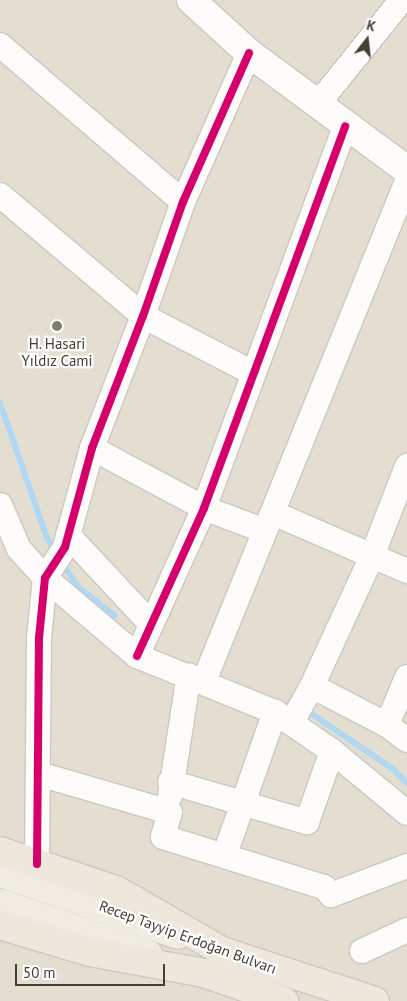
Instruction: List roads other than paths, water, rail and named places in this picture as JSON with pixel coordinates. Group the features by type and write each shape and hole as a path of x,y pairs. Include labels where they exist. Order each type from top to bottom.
{"highway":[{"path":"0,851 116,890 222,951"},
{"path":"0,925 90,952 204,973"},
{"name":"Recep Tayyip Erdoğan Bulvarı","path":"222,951 375,1001"},
{"name":"Recep Tayyip Erdoğan Bulvarı","path":"204,973 284,1001"}],"main road":[{"name":"Recep Tayyip Erdoğan Bulvarı","path":"0,873 222,951"},
{"name":"Recep Tayyip Erdoğan Bulvarı","path":"0,903 204,973"}],"street":[{"path":"191,0 249,52 345,126 407,170"},
{"path":"317,105 402,3"},
{"path":"0,45 183,202"},
{"path":"37,864 39,638 49,572 66,541 92,448 143,316 183,202 249,52"},
{"path":"137,656 204,508 345,126"},
{"path":"407,181 269,522 197,678 170,782 170,812 163,837 225,854 324,887 331,895 407,866"},
{"path":"0,194 143,316 253,373"},
{"path":"92,448 204,508 269,522 372,556 407,571"},
{"path":"225,854 242,802 283,717 312,686 372,556 407,466"},
{"path":"0,505 19,549 49,572 137,656 197,678 283,717 332,751 407,813"},
{"path":"66,541 151,624"},
{"path":"387,725 407,677"},
{"path":"312,686 387,725 407,740"},
{"path":"170,782 307,822 332,751"},
{"path":"39,774 170,812"},
{"path":"362,951 407,930"}],"waterway":[{"path":"0,403 47,538 55,551"},
{"path":"62,562 77,586 115,616"},
{"path":"312,714 393,769 407,783"}],"place":[{"name":"H. Hasari Yıldız Cami","path":"57,326"}]}
